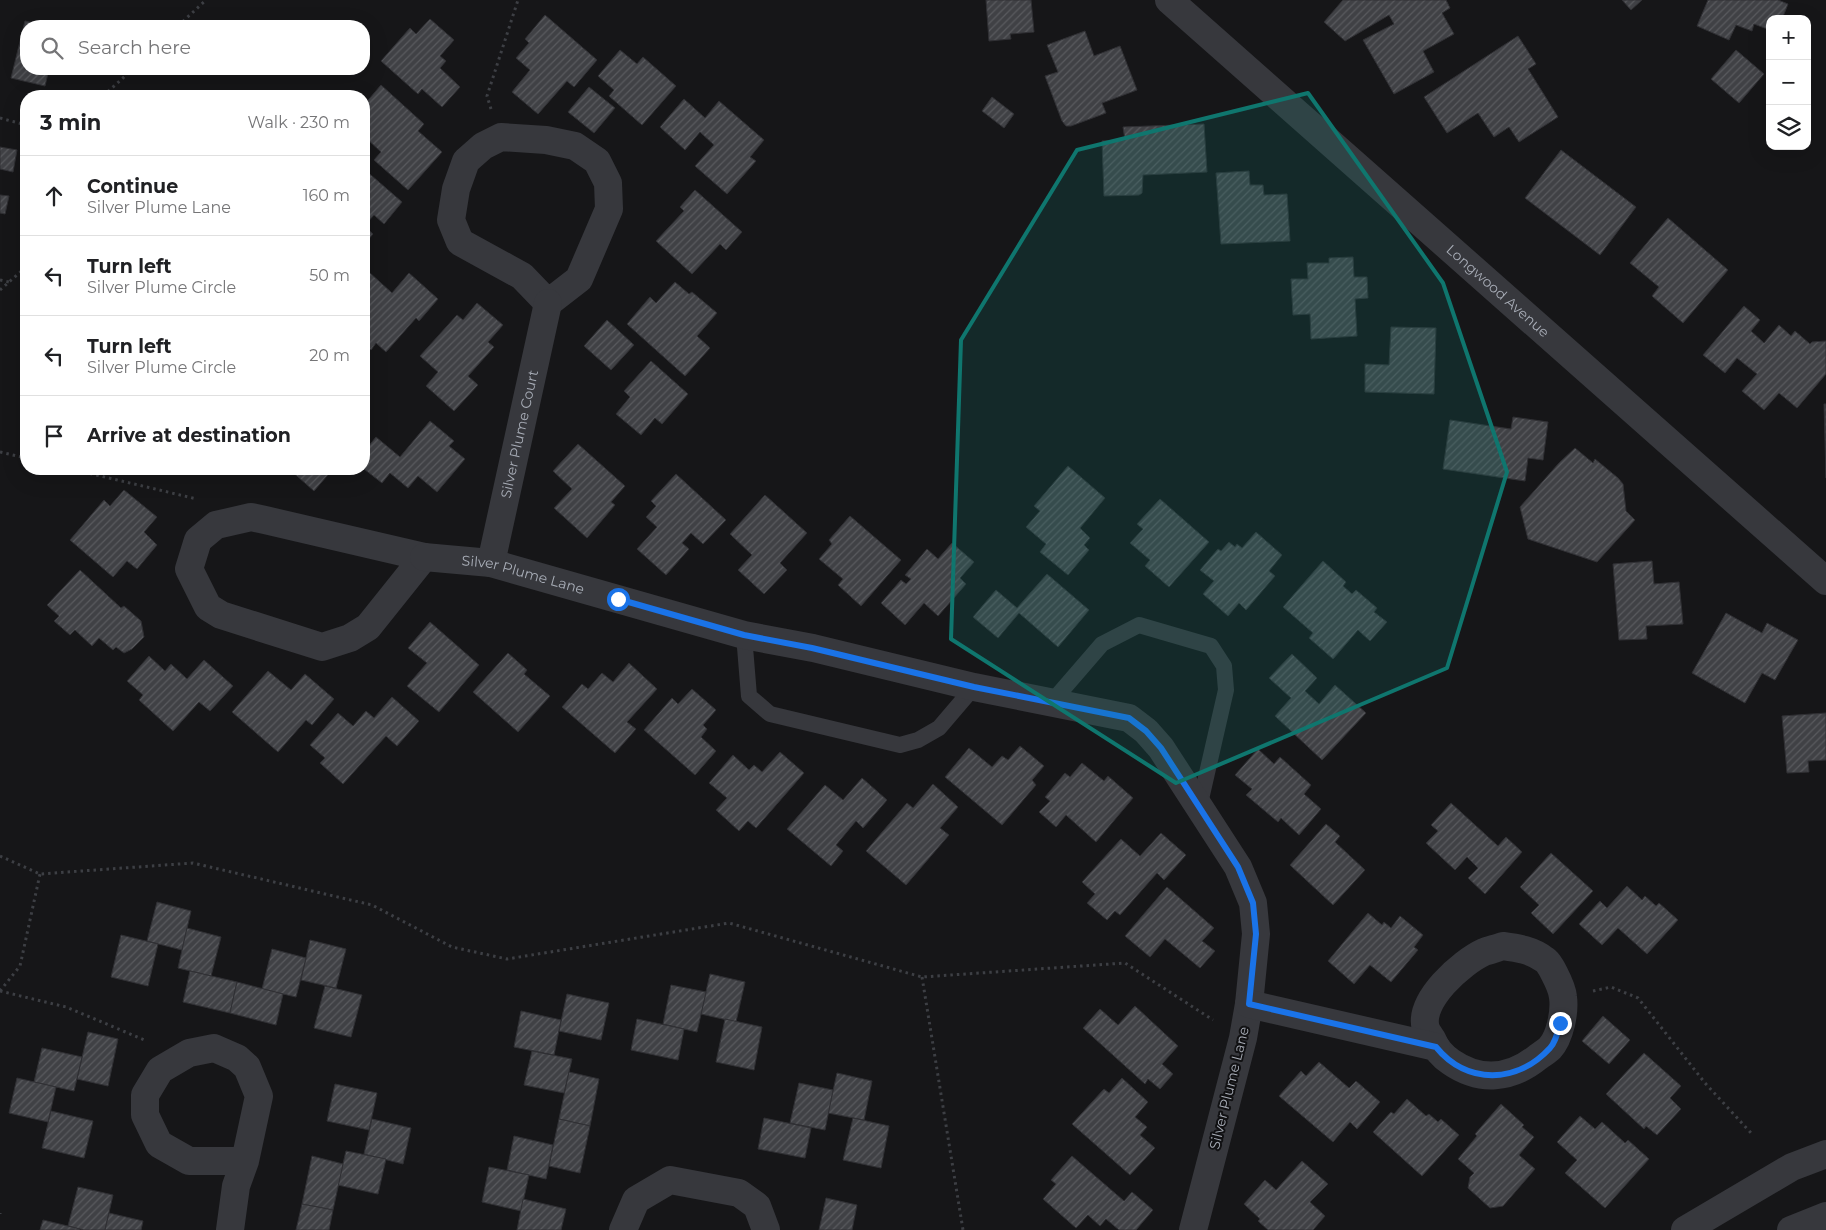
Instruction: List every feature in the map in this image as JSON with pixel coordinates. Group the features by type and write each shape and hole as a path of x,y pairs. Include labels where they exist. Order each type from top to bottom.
{"street":[{"name":"Longwood Avenue","path":"1169,0 1826,581"},
{"path":"501,137 546,140 575,146 597,161 608,183 609,209 579,279 548,303 522,276 460,242 451,220 456,189 466,161 483,146 501,137"},
{"name":"Silver Plume Court","path":"491,563 548,303"},
{"name":"Silver Plume Lane","path":"424,557 368,627 350,638 322,648 221,615 208,607 189,569 198,540 216,525 251,517 424,557 491,563 744,635 812,648 974,687 1129,718 1146,731 1161,748 1238,867 1253,903 1256,934 1249,1004 1240,1047 1193,1230"},
{"path":"1503,946 1525,949 1547,961 1557,978 1563,997 1562,1018 1551,1047 1523,1068 1510,1074 1496,1076 1477,1074 1457,1066 1444,1057 1436,1047 1426,1028 1427,1012 1436,993 1459,968 1484,952 1503,946"},
{"path":"1249,1004 1436,1047"},
{"path":"230,1230 236,1186 245,1161 259,1096 247,1067 237,1058 214,1048 189,1052 160,1070 145,1095 145,1115 159,1144 189,1161 245,1161"},
{"path":"1686,1230 1792,1167 1826,1154"},
{"path":"623,1230 636,1200 670,1180 739,1193 757,1206 766,1230"},
{"path":"1791,1230 1826,1216"}],"lane":[{"path":"1051,703 1102,644 1139,625 1210,646 1224,666 1226,690 1200,808"},
{"path":"744,635 749,696 770,714 900,745 918,740 939,728 974,687"}],"path":[{"path":"184,20 206,0"},
{"path":"501,137 487,96 518,0"},
{"path":"109,90 126,75"},
{"path":"0,118 20,123"},
{"path":"0,290 20,273"},
{"path":"0,280 9,283"},
{"path":"0,452 20,457"},
{"path":"96,475 197,499"},
{"path":"0,856 40,874 193,863 372,905 452,947 507,960 729,923 922,977 1125,962 1217,1022"},
{"path":"40,874 20,966 0,991 66,1007 153,1044"},
{"path":"922,977 963,1230"},
{"path":"1563,997 1611,987 1638,998 1705,1083 1752,1134"}],"highlighted area":[{"path":"1308,93 1443,283 1507,472 1447,668 1176,783 951,639 961,340 1077,150"}],"building":[{"path":"986,0 1031,0 1034,32 1010,34 1011,39 989,41"},
{"path":"1343,0 1446,0 1450,8 1442,13 1454,34 1423,51 1434,72 1394,94 1363,40 1394,24 1389,15 1345,41 1324,22"},
{"path":"1622,0 1642,0 1631,10"},
{"path":"1708,0 1778,0 1788,4 1784,15 1766,15 1766,28 1754,24 1752,31 1736,25 1729,40 1697,26"},
{"path":"545,15 597,60 574,87 567,81 538,114 512,92 530,70 516,58 529,43 525,39"},
{"path":"430,19 454,40 440,56 446,61 440,68 460,87 442,107 422,89 418,94 381,61 410,28 416,34"},
{"path":"1085,31 1094,56 1120,46 1137,90 1102,103 1106,113 1071,126 1066,126 1062,121 1045,76 1058,72 1047,45"},
{"path":"1518,36 1536,64 1528,69 1558,117 1519,142 1509,127 1494,137 1478,113 1447,133 1424,97"},
{"path":"20,41 20,75 48,75 45,86 11,78"},
{"path":"620,50 637,64 643,57 676,86 642,125 609,96 614,90 598,76"},
{"path":"1736,50 1764,74 1739,103 1711,79"},
{"path":"381,85 424,124 418,131 442,152 408,190 374,160 381,152 370,142 370,98"},
{"path":"589,87 615,108 594,133 568,112"},
{"path":"992,97 1014,114 1004,128 982,111"},
{"path":"684,99 705,118 719,101 764,140 750,157 756,161 727,194 695,166 714,145 700,132 685,150 660,127"},
{"path":"1204,124 1207,172 1143,175 1142,193 1139,195 1104,196 1102,141 1125,140 1123,127"},
{"path":"0,147 17,150 13,172 0,169"},
{"path":"1561,150 1636,207 1600,255 1525,198"},
{"path":"1249,171 1250,185 1263,185 1264,195 1287,194 1290,241 1221,244 1216,173"},
{"path":"370,174 402,202 384,224 374,215 370,219"},
{"path":"695,190 742,232 726,250 720,244 692,274 656,241 684,211 680,207"},
{"path":"0,195 9,196 5,214 0,213"},
{"path":"1668,218 1728,270 1683,323 1652,296 1659,287 1630,263"},
{"path":"1353,257 1354,277 1367,277 1368,298 1355,299 1357,336 1311,339 1310,314 1293,315 1291,279 1308,279 1307,263 1329,263 1329,258"},
{"path":"370,273 392,293 409,273 438,299 419,321 416,318 386,352 376,343 371,350"},
{"path":"675,282 689,294 692,292 717,313 697,336 710,348 685,376 627,324 650,297 656,303"},
{"path":"477,303 503,325 488,342 494,347 468,376 478,385 454,411 426,386 438,372 420,356 457,315 463,320"},
{"path":"1744,306 1760,320 1751,331 1764,343 1779,325 1791,336 1795,331 1810,344 1812,342 1826,341 1826,374 1797,408 1779,393 1764,410 1742,391 1757,374 1737,358 1725,373 1703,355"},
{"path":"607,320 634,345 611,370 584,346"},
{"path":"1391,327 1436,328 1434,394 1365,392 1365,364 1389,365"},
{"path":"651,361 688,394 662,424 655,418 641,435 616,414 630,397 624,391"},
{"path":"1824,404 1826,404 1826,478"},
{"path":"1513,417 1548,422 1543,460 1528,458 1525,481 1443,469 1450,420 1511,429"},
{"path":"430,421 454,441 449,446 465,459 437,492 418,476 408,488 390,473 382,483 370,474 370,444 376,437 400,457"},
{"path":"578,444 625,486 611,502 615,505 587,538 554,508 572,489 553,471"},
{"path":"1575,448 1593,463 1595,459 1623,484 1626,511 1635,520 1597,562 1528,539 1520,507"},
{"path":"1068,466 1105,498 1080,528 1090,538 1084,545 1089,550 1068,575 1040,552 1046,544 1026,527 1040,511 1034,506"},
{"path":"676,474 726,520 703,544 691,533 682,543 689,549 666,575 637,549 657,527 646,517 656,506 651,501"},
{"path":"296,475 328,475 314,491"},
{"path":"124,490 157,517 144,532 157,545 137,569 127,561 113,577 70,540 104,500 110,506"},
{"path":"765,495 807,533 780,563 787,570 764,594 738,570 752,555 730,534"},
{"path":"1160,499 1209,542 1169,587 1145,566 1150,560 1130,543 1143,529 1137,524"},
{"path":"850,516 901,560 861,606 838,585 843,579 819,559 832,544 829,540"},
{"path":"1256,532 1282,555 1269,571 1275,576 1246,610 1239,603 1228,616 1203,594 1214,581 1200,570 1218,549 1221,551 1229,542 1235,547 1237,544 1242,548"},
{"path":"952,543 974,562 960,578 966,584 938,616 924,603 905,625 881,603 901,580 906,584 911,579 905,575 927,549 938,559"},
{"path":"1323,561 1346,582 1343,586 1352,594 1356,590 1377,608 1374,612 1387,622 1370,641 1358,630 1333,659 1309,638 1313,633 1283,607"},
{"path":"1652,561 1654,584 1679,582 1683,624 1646,626 1647,639 1619,640 1613,564"},
{"path":"80,570 121,608 124,606 141,621 144,637 132,649 124,653 116,647 113,650 99,638 92,646 75,630 70,635 54,621 59,616 47,605"},
{"path":"1047,574 1089,610 1058,647 1019,613 998,638 973,617 996,590 1017,608"},
{"path":"1726,613 1762,633 1767,623 1798,640 1775,680 1762,673 1745,703 1692,673"},
{"path":"430,622 479,665 439,712 407,686 427,663 408,648"},
{"path":"508,653 527,670 524,674 550,696 518,732 473,692"},
{"path":"1292,654 1317,678 1305,691 1319,704 1335,685 1366,713 1322,760 1275,716 1291,698 1269,678"},
{"path":"149,656 165,671 171,664 187,679 204,660 233,686 210,711 199,702 173,731 139,700 143,695 127,681"},
{"path":"629,663 657,689 627,722 636,729 615,753 562,707 582,684 588,689 602,673 613,682"},
{"path":"268,671 291,690 305,674 334,699 312,725 306,720 278,752 232,712"},
{"path":"692,689 716,710 703,725 707,729 701,737 716,751 695,775 644,730 672,698 678,704"},
{"path":"392,697 419,721 397,746 386,736 343,784 320,763 325,758 310,745 338,713 353,726 366,711 374,718"},
{"path":"1826,713 1826,760 1808,761 1809,772 1787,773 1782,716"},
{"path":"1020,746 1044,766 1032,780 1036,785 1002,825 945,777 969,748 992,767 1002,756 1008,760"},
{"path":"1258,749 1274,764 1280,757 1311,785 1304,794 1321,809 1299,835 1281,818 1278,822 1246,795 1252,789 1235,775"},
{"path":"780,752 804,773 756,828 748,821 739,831 716,810 727,798 709,783 733,755 749,770 754,765 762,772"},
{"path":"1082,763 1104,781 1108,776 1133,798 1096,842 1066,815 1056,827 1039,812 1050,801 1045,797 1065,773 1070,777"},
{"path":"862,778 887,800 863,828 856,821 836,845 843,851 831,866 787,829 825,785 843,800"},
{"path":"933,784 958,807 940,828 949,835 906,885 866,851 907,803 913,808"},
{"path":"1451,803 1498,846 1506,837 1522,852 1485,894 1468,878 1478,868 1467,857 1455,870 1426,843 1438,831 1431,825"},
{"path":"1326,824 1340,836 1335,842 1365,870 1333,905 1290,865"},
{"path":"1161,833 1186,855 1164,880 1157,873 1120,915 1115,911 1107,920 1087,903 1095,894 1082,882 1121,839 1140,856"},
{"path":"1551,853 1593,891 1553,934 1531,913 1539,905 1520,887"},
{"path":"1627,886 1642,900 1645,896 1656,906 1659,903 1678,920 1647,954 1618,928 1602,945 1579,924 1600,901 1607,908"},
{"path":"1167,887 1214,928 1202,941 1215,951 1200,968 1165,939 1150,957 1125,936"},
{"path":"157,902 191,911 182,950 147,941"},
{"path":"1368,913 1382,925 1384,922 1391,928 1400,916 1423,935 1414,947 1418,950 1391,982 1370,965 1354,984 1328,961"},
{"path":"187,928 221,937 211,976 178,968"},
{"path":"121,935 158,944 148,986 111,977"},
{"path":"310,940 346,949 336,988 301,980"},
{"path":"272,949 306,958 296,997 262,989"},
{"path":"190,971 237,982 230,1013 183,1002"},
{"path":"710,974 745,982 736,1022 701,1014"},
{"path":"237,982 283,994 276,1025 230,1013"},
{"path":"671,985 706,992 697,1032 663,1024"},
{"path":"325,986 362,995 351,1037 314,1028"},
{"path":"567,994 609,1003 601,1040 559,1031"},
{"path":"1135,1006 1178,1046 1162,1064 1173,1074 1160,1089 1148,1079 1145,1084 1083,1028 1100,1009 1118,1025"},
{"path":"521,1011 561,1020 554,1055 514,1047"},
{"path":"1603,1016 1630,1040 1609,1064 1582,1041"},
{"path":"637,1019 684,1029 678,1060 631,1050"},
{"path":"725,1019 762,1027 754,1070 716,1062"},
{"path":"88,1032 118,1039 108,1086 77,1079"},
{"path":"42,1048 82,1057 74,1091 34,1082"},
{"path":"532,1051 572,1059 564,1093 524,1085"},
{"path":"1644,1053 1681,1086 1670,1098 1681,1109 1657,1135 1646,1126 1644,1129 1606,1094"},
{"path":"1319,1062 1349,1088 1356,1081 1380,1102 1357,1129 1350,1122 1333,1142 1279,1096 1301,1071 1306,1076"},
{"path":"569,1072 599,1079 590,1126 559,1119"},
{"path":"837,1073 872,1081 864,1120 828,1113"},
{"path":"17,1078 56,1087 48,1122 9,1113"},
{"path":"1122,1078 1148,1102 1135,1117 1147,1127 1140,1135 1155,1148 1130,1175 1072,1124 1104,1089 1109,1093"},
{"path":"799,1083 833,1090 825,1130 790,1123"},
{"path":"335,1084 377,1093 369,1130 327,1121"},
{"path":"1407,1099 1426,1116 1429,1114 1438,1122 1441,1119 1459,1135 1422,1176 1373,1132 1391,1112 1394,1114"},
{"path":"1501,1104 1534,1137 1519,1155 1535,1169 1503,1206 1490,1208 1468,1188 1470,1177 1474,1173 1458,1159 1477,1136 1475,1134"},
{"path":"51,1111 93,1121 84,1158 42,1148"},
{"path":"1580,1116 1595,1129 1602,1122 1625,1143 1628,1140 1649,1159 1605,1208 1565,1173 1577,1160 1557,1142"},
{"path":"764,1118 811,1128 805,1158 758,1149"},
{"path":"853,1118 889,1126 881,1168 843,1160"},
{"path":"372,1119 411,1128 403,1164 364,1154"},
{"path":"559,1119 590,1126 580,1173 549,1166"},
{"path":"514,1136 553,1145 546,1179 507,1170"},
{"path":"346,1151 386,1159 378,1194 338,1185"},
{"path":"312,1156 343,1164 333,1210 302,1204"},
{"path":"1072,1156 1124,1201 1132,1192 1153,1210 1136,1230 1119,1230 1106,1219 1100,1226 1088,1215 1076,1228 1043,1199 1056,1184 1051,1180"},
{"path":"1302,1161 1328,1184 1310,1202 1325,1216 1313,1230 1268,1230 1258,1221 1260,1219 1244,1204 1265,1180 1276,1190"},
{"path":"489,1167 529,1175 521,1211 482,1202"},
{"path":"78,1187 113,1195 105,1230 84,1230 68,1226"},
{"path":"826,1198 857,1205 852,1230 819,1230"},
{"path":"523,1199 566,1209 561,1230 517,1230"},
{"path":"302,1204 333,1210 329,1230 296,1230"},
{"path":"109,1213 143,1221 141,1230 105,1230"},
{"path":"43,1220 80,1229 40,1230"}],"route":[{"path":"618,599 744,635 812,648 974,687 1129,718 1146,731 1161,748 1238,867 1253,903 1256,934 1249,1004 1436,1047 1444,1057 1457,1066 1477,1074 1496,1076 1510,1074 1523,1068 1551,1047 1560,1023"}]}
